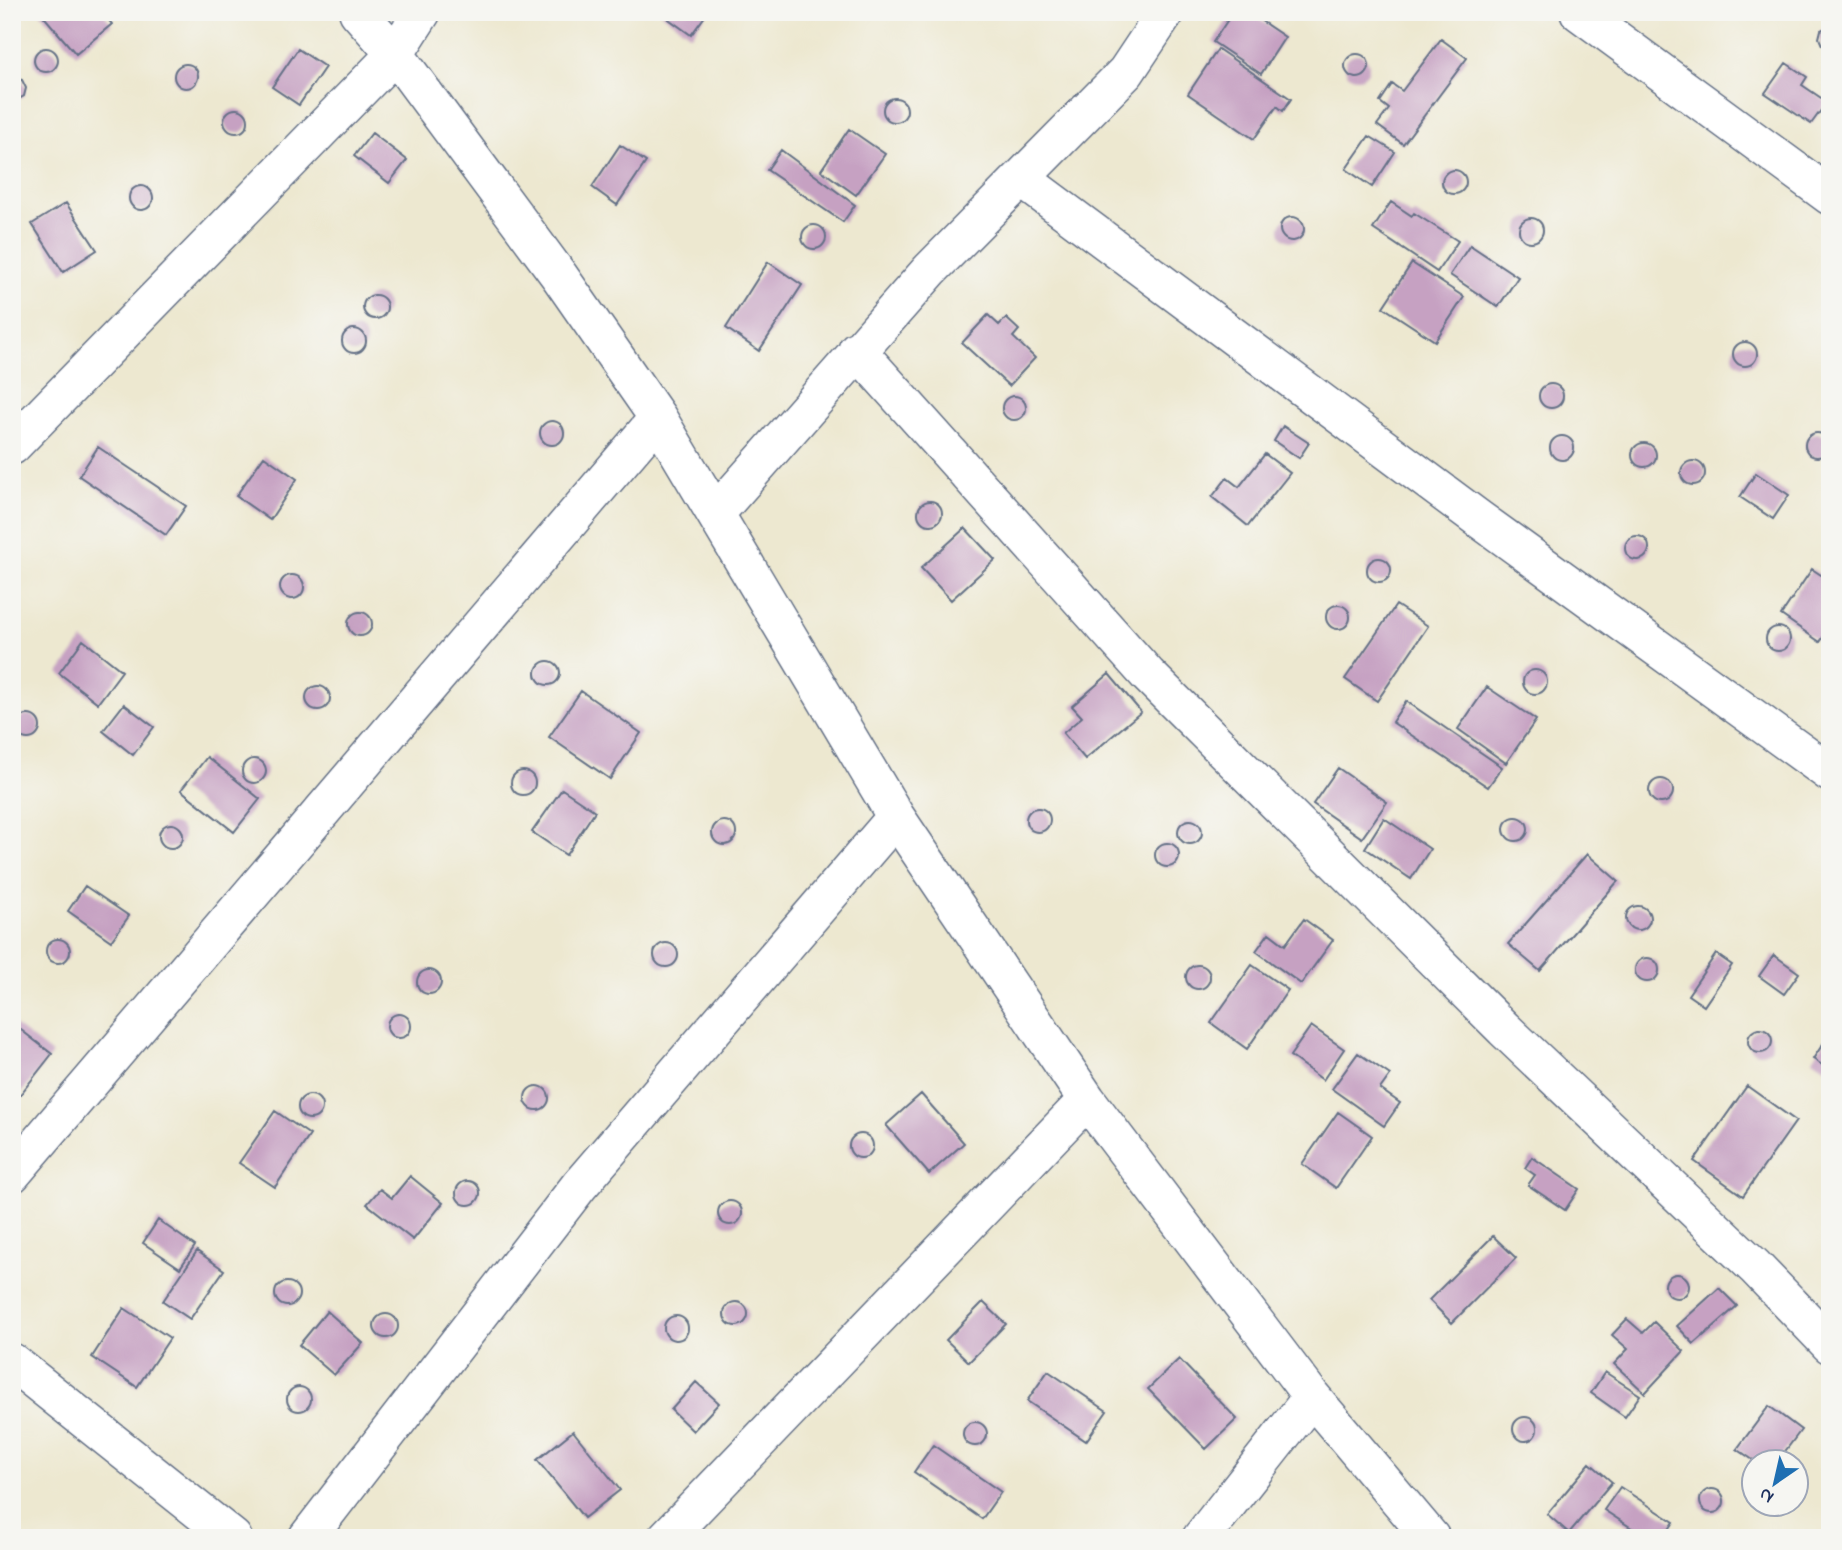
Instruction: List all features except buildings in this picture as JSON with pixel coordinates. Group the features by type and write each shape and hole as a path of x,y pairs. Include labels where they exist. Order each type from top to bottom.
{"street":[{"path":"358,12 395,54 560,277 658,418 896,817 1087,1100 1312,1397 1431,1538"},
{"path":"12,446 395,54 422,12"},
{"path":"716,513 857,349 930,270 1126,72 1166,12"},
{"path":"1579,12 1830,196"},
{"path":"1022,179 1479,519 1830,773"},
{"path":"857,349 1148,675 1504,1029 1755,1266 1830,1346"},
{"path":"12,1174 658,418"},
{"path":"307,1538 579,1186 896,817"},
{"path":"666,1538 1087,1100"},
{"path":"12,1362 233,1538"},
{"path":"1201,1538 1312,1397"}]}
